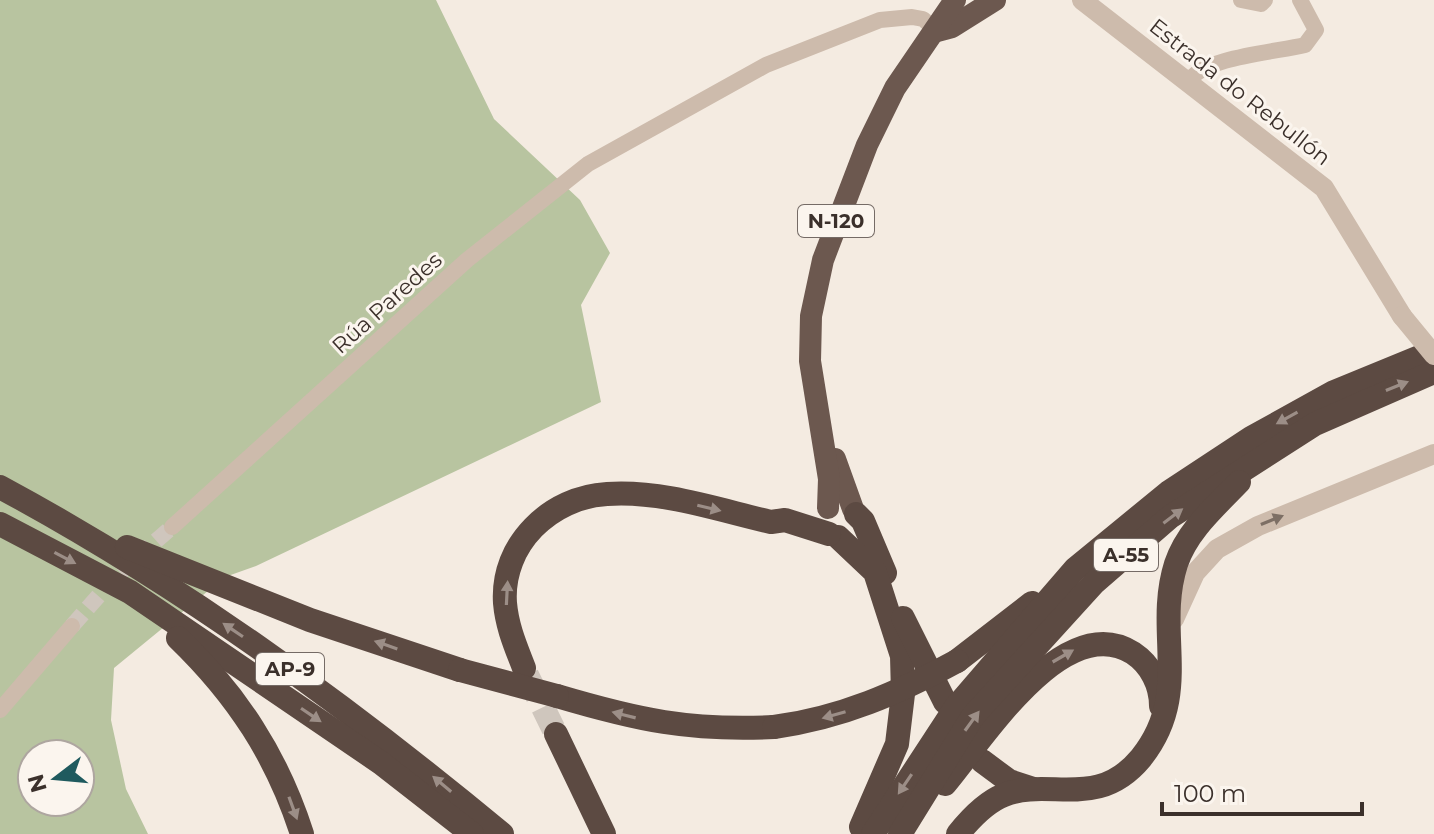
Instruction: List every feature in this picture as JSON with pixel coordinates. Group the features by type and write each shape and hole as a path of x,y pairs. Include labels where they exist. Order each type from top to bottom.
{"highway":[{"name":"N-120","path":"834,535 823,521 830,488 810,361 811,316 823,260 867,145 895,88 937,31 943,14 955,0"},
{"name":"N-120","path":"937,31 952,27 995,0"},
{"name":"A-55","path":"873,834 956,707 1075,569 1169,492 1251,438 1334,392 1434,353"},
{"name":"A-55","path":"904,828 973,716 1094,583 1170,517 1315,424 1434,372"},
{"name":"N-120","path":"823,432 854,512"},
{"path":"958,834 986,805 1012,793 1080,791 1116,778 1140,759 1159,728 1170,699 1169,635 1175,566 1196,527 1266,453"},
{"name":"AP-9","path":"0,487 99,541 306,680 406,755 502,834"},
{"path":"524,668 509,628 505,600 509,571 522,541 557,508 583,497 609,493 662,497 771,522 838,553 902,616"},
{"path":"828,508 838,503 863,521 902,616 945,702"},
{"path":"834,535 853,530 854,512"},
{"path":"771,522 785,520 834,535 875,572 902,656 902,716 887,773 858,834"},
{"path":"65,522 310,620 460,670 628,717 705,729 774,727 809,722 871,703 957,661 1075,569"},
{"name":"AP-9","path":"0,524 130,592 381,763 472,834"},
{"path":"130,592 215,674 240,705 274,762 302,834"},
{"path":"904,828 1043,668 1085,645 1119,647 1141,659 1151,671 1161,697 1159,728"},
{"path":"556,734 604,834"},
{"path":"986,805 995,783 985,764 1020,786 1047,792"}],"street":[{"name":"Estrada do Rebullón","path":"1082,0 1324,188 1402,316 1434,353"},
{"path":"1241,0 1261,4 1265,0"},
{"path":"1189,81 1199,70 1281,48 1305,45 1316,30 1300,0"},
{"name":"Rúa Paredes","path":"172,527 467,260 588,164 766,65 880,20 923,19 937,31"},
{"path":"1169,635 1182,595 1195,573 1217,549 1258,526 1434,454"},
{"path":"0,710 72,626"}],"green space":[{"path":"0,0 436,0 494,119 580,200 610,253 581,305 601,402 256,566 225,577 114,668 111,720 126,789 148,834 0,834"}],"tunnel":[{"path":"72,626 115,577 172,527"},
{"path":"527,675 556,734"}]}
